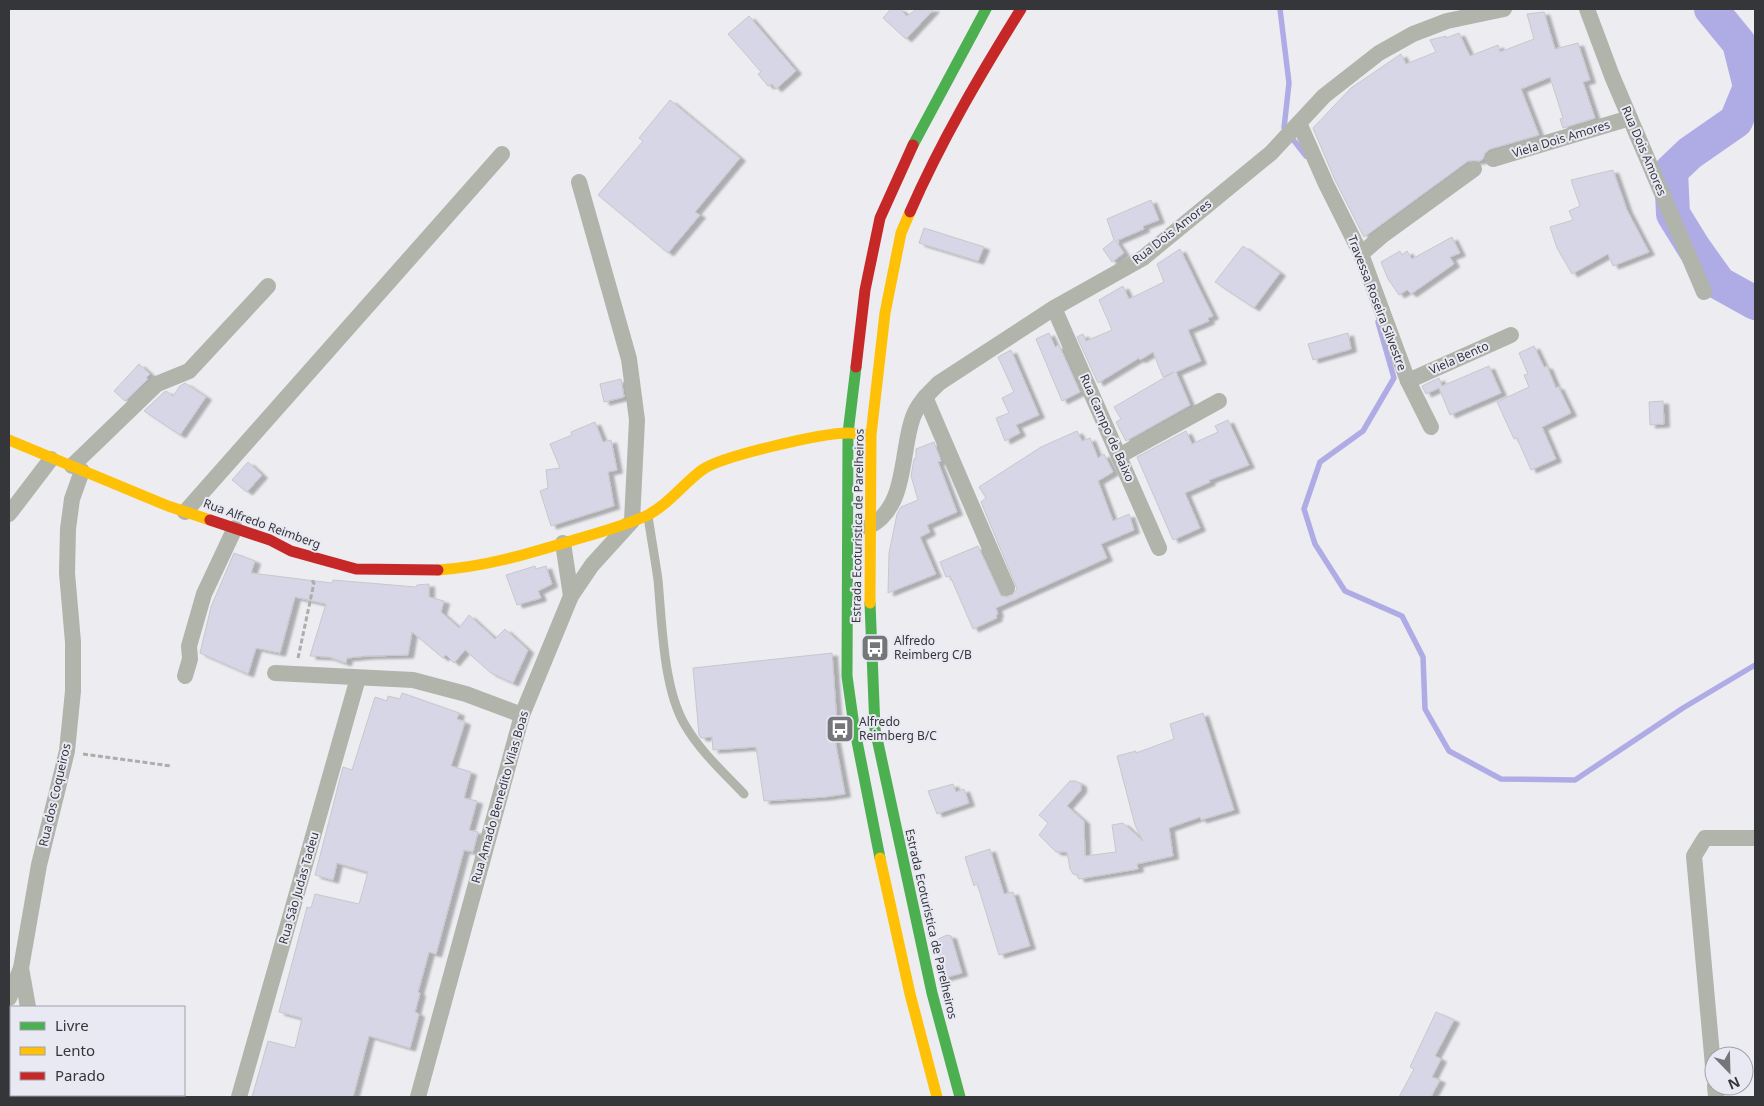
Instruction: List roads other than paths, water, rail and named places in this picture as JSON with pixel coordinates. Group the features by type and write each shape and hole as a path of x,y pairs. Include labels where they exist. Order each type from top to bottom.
{"main road":[{"name":"Estrada Ecoturistica de Parelheiros","path":"937,1097 910,994 854,726 847,676 846,529 848,433 865,290 880,218 918,134 986,9"},
{"name":"Estrada Ecoturistica de Parelheiros","path":"960,1097 932,993 891,808 876,729 870,615 871,435 885,313 901,233 928,170 973,86 1021,9"},
{"name":"Rua Alfredo Reimberg","path":"9,440 51,459 186,512 235,528 312,558 356,569 422,571 469,568 509,559 632,521 648,515 673,497 702,470 718,461 788,442 848,433 871,435"}],"street":[{"name":"Rua Dois Amores","path":"870,527 892,504 901,478 914,414 925,397 946,378 1054,308 1143,258 1270,153 1324,96 1350,74 1398,42 1447,21 1504,9"},
{"name":"Rua Dois Amores","path":"1587,9 1630,118 1704,292"},
{"name":"Viela Dois Amores","path":"1493,159 1630,118"},
{"name":"Travessa Roseira Silvestre","path":"1299,123 1326,184 1361,254 1408,381 1431,427"},
{"path":"186,512 502,154"},
{"path":"1361,254 1382,235 1474,169"},
{"path":"579,182 630,359 637,420 632,521"},
{"path":"77,468 157,384 189,371 268,286"},
{"name":"Rua Campo de Baixo","path":"1054,308 1159,548"},
{"name":"Viela Bento","path":"1408,381 1511,336"},
{"path":"925,397 1007,588"},
{"path":"1119,456 1219,401"},
{"path":"9,514 51,459"},
{"name":"Rua dos Coqueiros","path":"9,998 21,968 38,865 66,751 73,691 73,642 67,573 68,529 77,468"},
{"name":"Rua Amado Benedito Vilas Boas","path":"418,1097 522,715 571,596 592,565 632,521"},
{"path":"846,529 870,527"},
{"path":"185,676 190,658 190,641 204,594 235,528"},
{"path":"563,542 571,596"},
{"path":"275,673 413,680 466,694 522,715"},
{"name":"Rua São Judas Tadeu","path":"239,1097 358,678"},
{"path":"1711,1046 1694,856 1705,838 1755,838"},
{"path":"21,968 28,1006"}],"lane":[{"path":"648,515 657,578 662,638 674,696 684,724 701,749 744,794"}],"waterway":[{"path":"1280,9 1289,83 1284,128 1306,156"},
{"path":"1711,9 1739,43 1750,87 1736,121 1690,153 1671,171 1673,214 1719,283 1755,303"},
{"path":"1378,322 1394,378 1363,431 1320,462 1304,509 1315,544 1345,591 1402,616 1423,657 1425,709 1449,751 1501,779 1575,780 1683,708 1755,665"}],"place":[{"name":"Alfredo Reimberg C/B","path":"875,648"},
{"name":"Alfredo Reimberg B/C","path":"840,729"}]}
